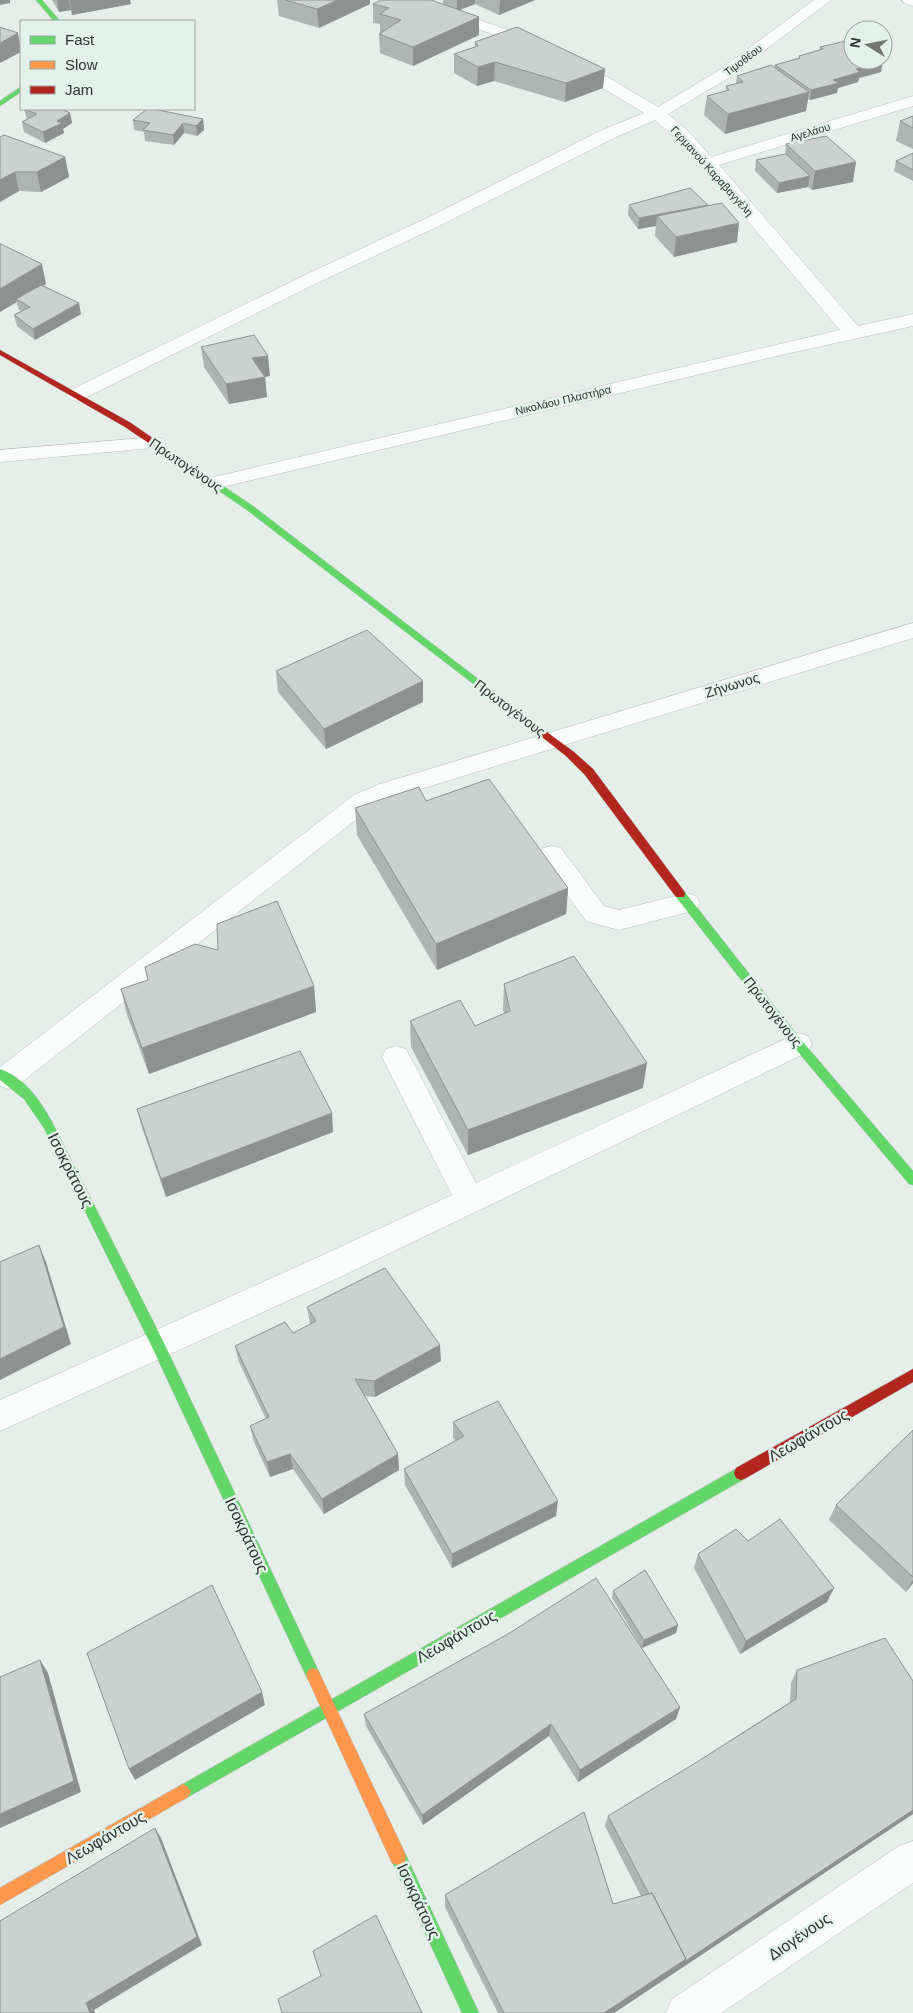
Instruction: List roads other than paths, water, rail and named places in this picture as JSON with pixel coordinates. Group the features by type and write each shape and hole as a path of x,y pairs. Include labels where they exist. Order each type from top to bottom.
{"street":[{"path":"39,0 55,20"},
{"name":"Γερμανού Καραβαγγέλη","path":"405,0 504,33 551,53 619,89 658,114 684,137 853,333"},
{"name":"Τιμοθέου","path":"76,395 312,278 433,222 608,134 658,114 695,94 717,79 824,0"},
{"path":"909,0 913,2"},
{"path":"0,97 19,91"},
{"path":"0,104 19,91"},
{"name":"Αγελάου","path":"708,164 913,100"},
{"name":"Νικολάου Πλαστήρα","path":"214,483 913,320"},
{"name":"Πρωτογένους","path":"0,352 156,443 250,508 570,754 589,772 798,1044 913,1180"},
{"path":"0,456 156,443"},
{"name":"Ζήνωνος","path":"4,1075 363,800 389,790 913,630"},
{"path":"552,855 595,914 619,920 687,902"},
{"path":"0,1416 470,1201 798,1044"},
{"path":"396,1057 470,1201"},
{"name":"Ισοκράτους","path":"4,1075 30,1092 36,1102 158,1345 471,2013"},
{"name":"Λεωφάντους","path":"0,1897 913,1375"},
{"name":"Διογένους","path":"686,2013 913,1860"}]}
